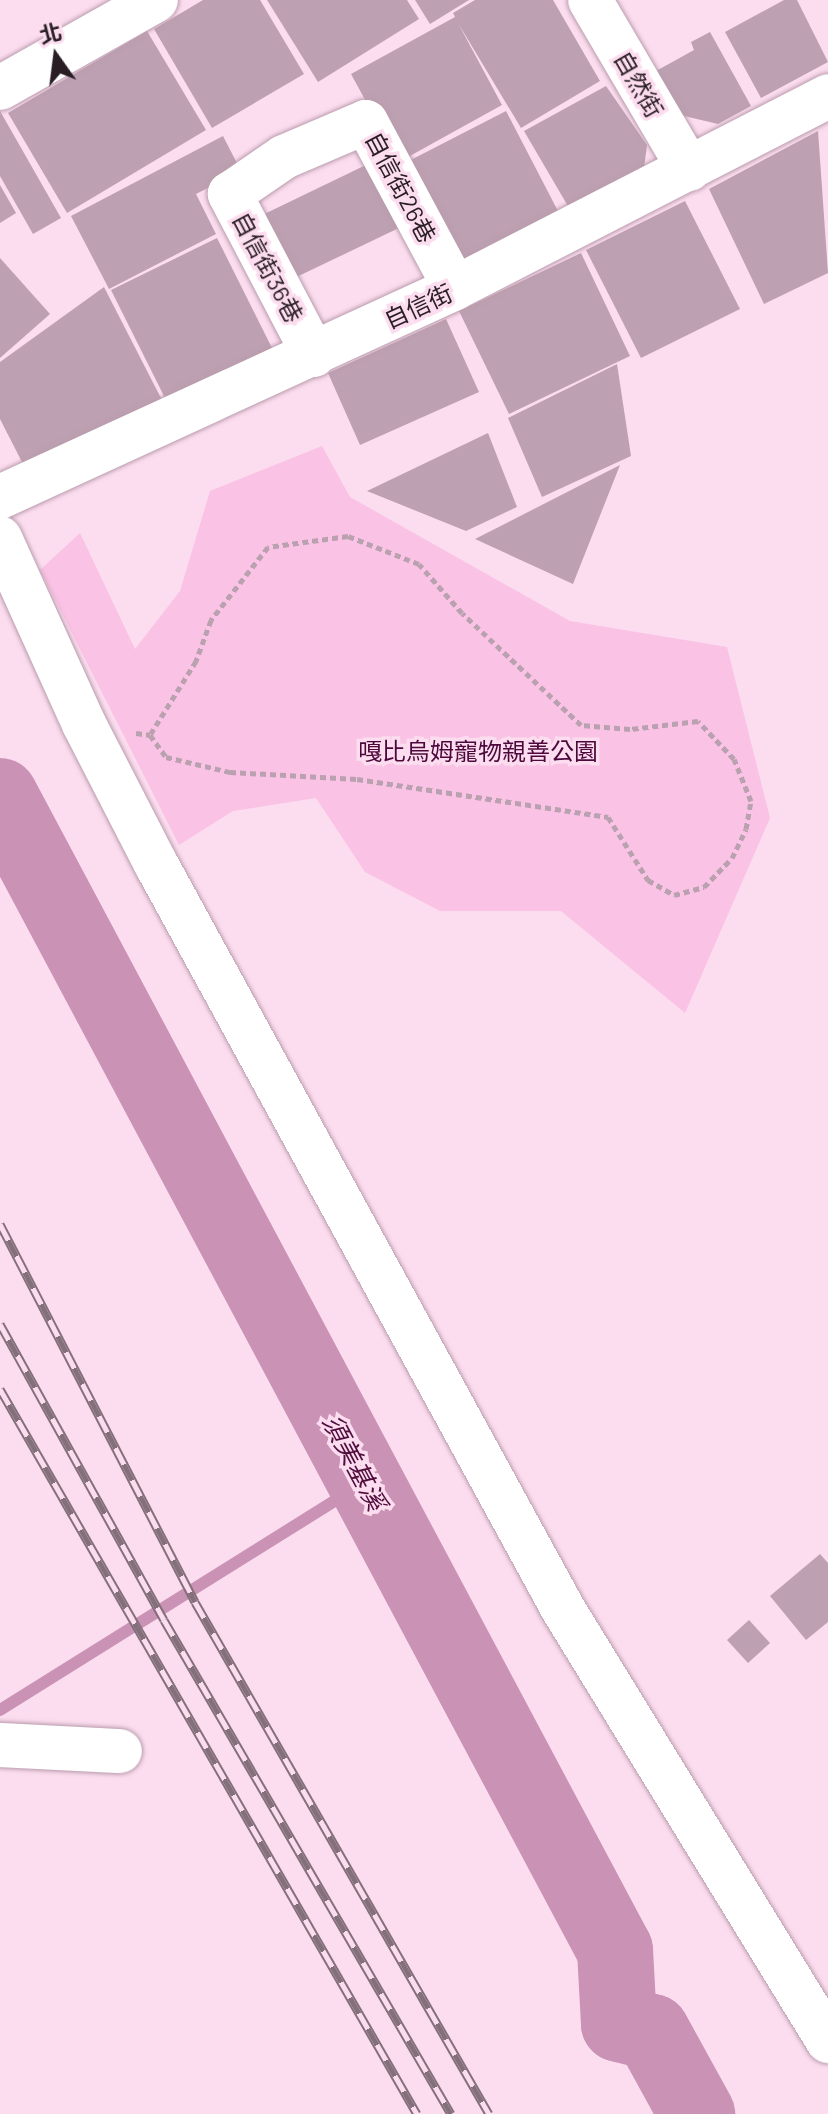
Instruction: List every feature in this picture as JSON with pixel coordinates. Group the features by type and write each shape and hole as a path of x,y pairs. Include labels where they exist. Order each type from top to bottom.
{"street":[{"path":"0,88 156,0"},
{"name":"自然街","path":"590,0 689,169"},
{"name":"自信街","path":"0,497 455,288 828,96"},
{"name":"自信街26巷","path":"284,157 366,122 455,288"},
{"name":"自信街36巷","path":"284,157 230,194 314,355"},
{"path":"0,538 84,724 563,1609 828,2041"},
{"path":"0,1745 120,1751"}],"path":[{"path":"84,724 150,735 166,757 230,772 357,779 608,817 648,880 674,895 704,887 732,858 746,829 751,801 734,759 698,721 630,729 581,725 462,613 419,564 348,536 268,547 211,620 196,661 150,735"}],"green space":[{"name":"嘎比烏姆寵物親善公園","path":"322,446 350,497 570,621 727,647 770,818 685,1013 561,911 440,911 365,872 316,798 233,811 179,845 40,570 80,533 135,649 180,591 210,491"}],"building":[{"path":"203,0 260,0 304,74 212,128 154,29"},
{"path":"267,0 407,0 419,19 318,82"},
{"path":"415,0 469,0 430,24"},
{"path":"475,0 553,0 600,81 521,128 458,23 502,105 399,162 351,74 455,17 453,13"},
{"path":"784,0 797,0 828,62 761,98 725,32"},
{"path":"147,31 206,130 67,213 8,113"},
{"path":"710,32 751,106 718,124 680,115 656,71 694,50 691,42"},
{"path":"606,86 647,145 643,176 572,213 524,131"},
{"path":"0,111 61,218 33,234 0,176"},
{"path":"506,111 560,215 455,268 401,165"},
{"path":"818,131 828,273 764,304 709,189"},
{"path":"223,136 241,171 196,194 216,234 109,289 71,216"},
{"path":"370,163 401,227 284,283 254,219"},
{"path":"0,185 16,213 0,223"},
{"path":"685,201 740,309 641,358 586,250"},
{"path":"217,238 274,352 168,404 111,290"},
{"path":"581,253 630,356 509,414 459,311"},
{"path":"0,258 50,314 0,358"},
{"path":"104,287 164,404 23,464 0,419 0,362"},
{"path":"446,319 479,392 360,445 328,373"},
{"path":"617,364 631,456 542,497 508,418"},
{"path":"488,433 517,507 466,531 367,491"},
{"path":"620,465 573,584 475,539 530,511"},
{"path":"820,1554 828,1563 828,1622 806,1640 770,1596"},
{"path":"749,1620 770,1643 748,1663 727,1640"}],"waterway":[{"name":"須美基溪","path":"0,796 615,1950 619,2024 652,2032 697,2114"},
{"path":"0,1710 363,1483"}],"railway":[{"path":"0,1224 195,1602 489,2114"},
{"path":"0,1324 164,1620 451,2114"},
{"path":"0,1389 417,2114"}]}
